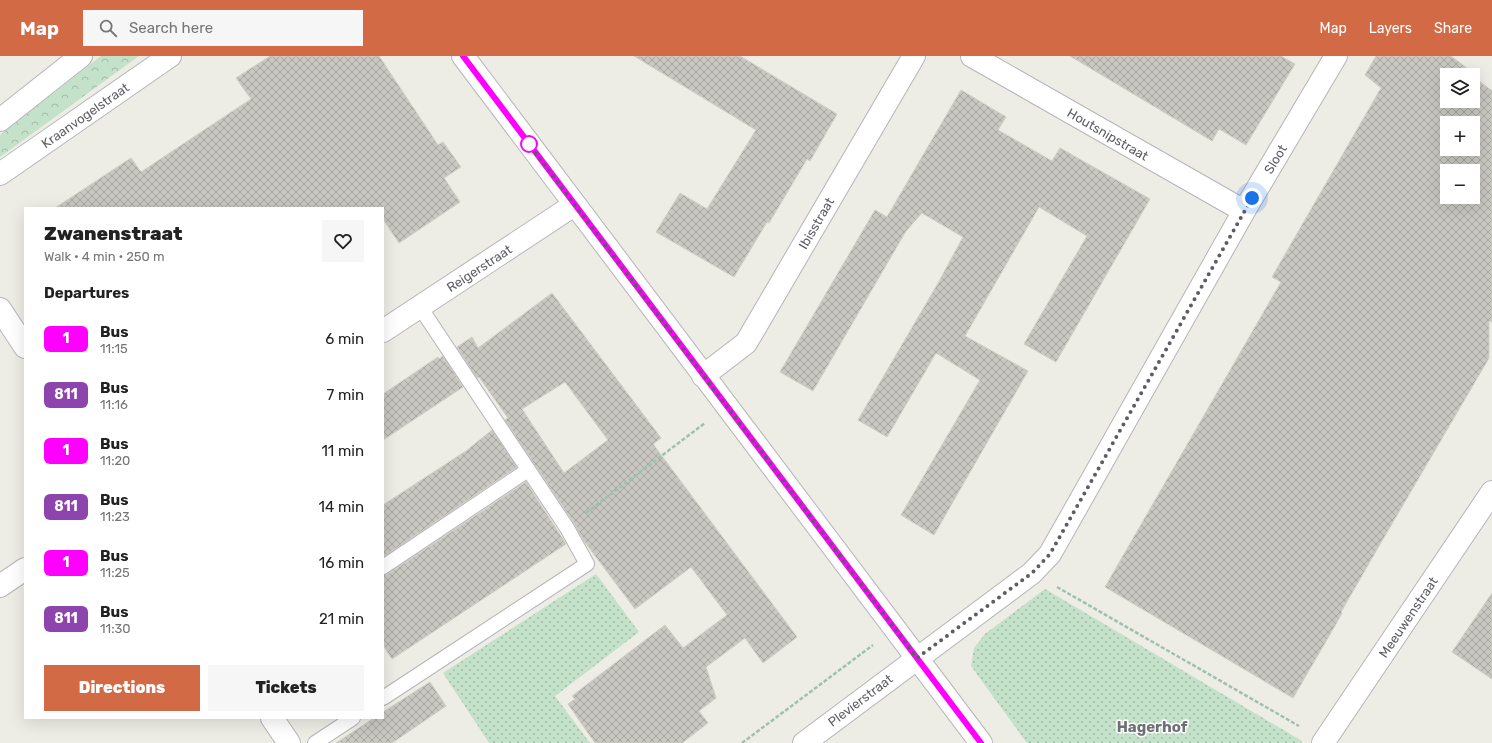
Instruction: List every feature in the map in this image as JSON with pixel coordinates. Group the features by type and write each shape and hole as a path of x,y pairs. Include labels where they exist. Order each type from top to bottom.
{"street":[{"path":"0,120 82,56"},
{"name":"Kraanvogelstraat","path":"0,174 170,56"},
{"path":"463,56 726,407 981,743"},
{"name":"Ibisstraat","path":"703,376 746,344 914,56"},
{"name":"Houtsnipstraat","path":"972,56 1244,211"},
{"name":"Sloot","path":"917,658 1032,573 1050,554 1244,211 1336,56"},
{"name":"Reigerstraat","path":"384,330 574,205"},
{"path":"0,309 24,345"},
{"name":"Meeuwenstraat","path":"1324,742 1492,492"},
{"path":"0,586 24,570"},
{"name":"Plevierstraat","path":"804,743 917,658"},
{"path":"273,719 288,743"}],"lane":[{"path":"384,697 587,564 567,528 420,307"},
{"path":"384,566 528,470"},
{"path":"315,743 351,719"}],"path":[{"path":"567,528 726,407"},
{"path":"1032,573 1324,742"},
{"path":"742,743 895,629"}],"green space":[{"path":"101,56 139,56 0,157 0,135"},
{"path":"596,574 639,632 555,696 590,743 489,743 443,673"},
{"path":"1045,589 1302,741 1301,743 1027,743 971,666 974,648 985,634"}],"building":[{"path":"270,56 379,56 438,145 443,142 461,167 444,178 460,202 399,243 384,220 384,207 57,207 131,158 141,172 251,99 236,78"},
{"path":"634,56 740,56 837,114 810,161 807,159 769,223 767,222 734,277 656,232 680,193 707,209 756,130"},
{"path":"1070,56 1281,56 1295,64 1246,145 1219,129 1212,141"},
{"path":"1376,56 1451,56 1467,68 1440,68 1440,108 1480,108 1480,82 1492,91 1492,322 1489,321 1489,358 1379,546 1293,698 1105,587 1281,282 1272,277 1381,88 1365,75"},
{"path":"961,90 1006,117 998,130 1052,161 1060,148 1150,199 1056,362 1024,344 1087,236 1039,207 965,336 1028,371 934,535 901,515 980,380 936,353 887,437 858,420 937,285 963,237 922,213 906,231 813,391 780,372 875,210 887,217"},
{"path":"552,293 661,438 653,444 797,637 763,663 745,638 706,667 716,698 699,711 708,723 682,743 595,743 568,704 575,699 572,696 665,625 683,648 727,615 691,567 635,609 584,541 574,523 505,420 508,418 479,377 477,378 457,347 472,337 478,348","holes":["565,382 608,440 564,473 522,409"]},
{"path":"443,356 463,387 384,439 384,393 438,357 439,359"},
{"path":"492,430 517,467 384,556 384,504 466,451"},
{"path":"526,482 566,544 392,659 384,647 384,575 388,574"},
{"path":"1492,593 1492,679 1452,652"},
{"path":"430,682 446,706 392,743 336,743 372,719 384,719 384,711"}],"bus line":[{"name":"1","path":"463,56 754,444 981,743"}],"district":[{"name":"Hagerhof","path":"1152,727"}],"route":[{"path":"529,144 528,143 917,658 1032,573 1050,554 1252,198"}]}
